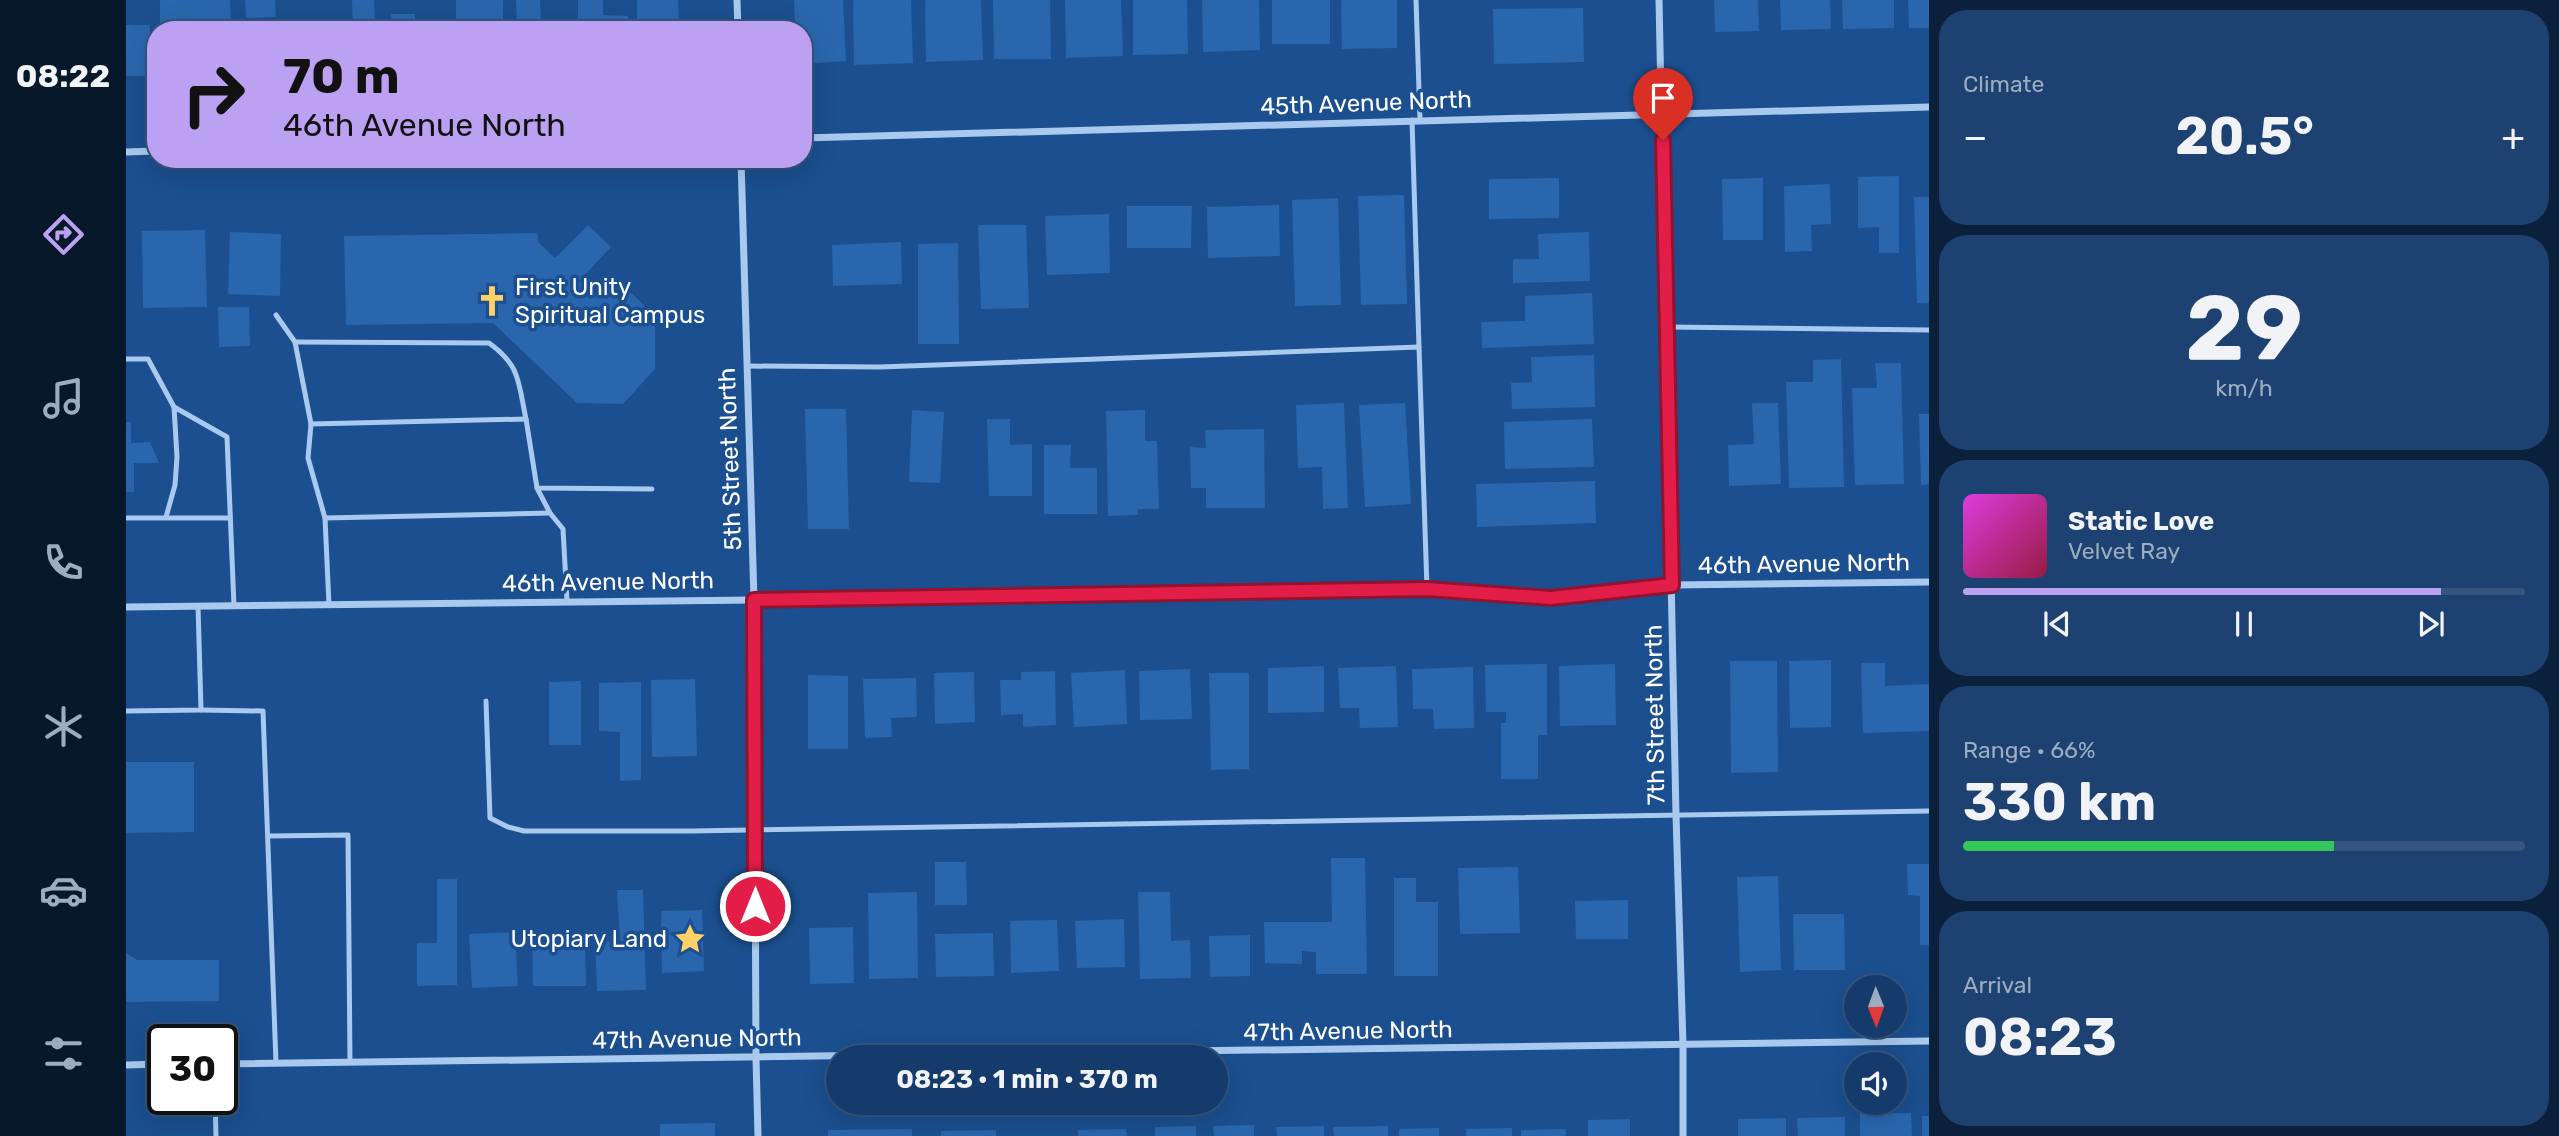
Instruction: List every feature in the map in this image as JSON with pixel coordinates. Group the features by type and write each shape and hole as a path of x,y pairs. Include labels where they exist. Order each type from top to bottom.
{"street":[{"path":"737,0 738,21"},
{"name":"7th Street North","path":"1659,0 1683,1136"},
{"name":"45th Avenue North","path":"812,138 1929,107"},
{"path":"126,152 147,151"},
{"name":"5th Street North","path":"741,168 754,600 758,1136"},
{"name":"46th Avenue North","path":"126,607 1427,589 1551,598 1672,585 1929,582"},
{"name":"47th Avenue North","path":"238,1064 1929,1041"},
{"path":"126,1065 147,1064"}],"lane":[{"path":"1416,0 1419,347 1427,589"},
{"path":"276,316 295,342 312,424 308,458 325,518 328,605"},
{"path":"1667,327 1929,330"},
{"path":"295,342 489,342 506,355 516,368 537,488 550,513 563,529 567,601"},
{"path":"747,366 893,366 1419,347"},
{"path":"126,359 148,359 174,407 177,457 175,485 166,517"},
{"path":"174,407 227,437 234,606"},
{"path":"312,424 526,419"},
{"path":"537,488 652,489"},
{"path":"325,518 550,513"},
{"path":"126,518 230,518"},
{"path":"198,606 201,710"},
{"path":"486,701 490,818 524,831 754,830 1929,811"},
{"path":"126,711 264,710 276,1063"},
{"path":"268,836 348,835 350,1062"},
{"path":"215,1115 216,1136"}],"building":[{"path":"160,0 230,0 231,21 160,21"},
{"path":"245,0 275,0 276,17 246,18"},
{"path":"352,0 374,0 375,21 353,21"},
{"path":"456,0 503,0 503,21 456,21"},
{"path":"516,0 540,0 541,21 517,21"},
{"path":"578,0 603,0 603,15 628,16 628,21 578,21"},
{"path":"637,0 678,0 679,21 637,21"},
{"path":"794,0 843,0 846,61 812,63 812,21 795,21"},
{"path":"853,0 911,0 913,63 854,65"},
{"path":"925,0 981,0 983,60 926,62"},
{"path":"993,0 1050,0 1051,59 994,59"},
{"path":"1065,0 1121,0 1123,56 1066,58"},
{"path":"1133,0 1187,0 1188,54 1133,55"},
{"path":"1202,0 1259,0 1260,50 1203,52"},
{"path":"1272,0 1330,0 1330,44 1272,44"},
{"path":"1341,0 1397,0 1397,48 1342,49"},
{"path":"1714,0 1758,0 1759,31 1715,32"},
{"path":"1780,0 1830,0 1831,29 1781,30"},
{"path":"1842,0 1894,0 1894,28 1843,29"},
{"path":"1908,0 1929,0 1929,28 1909,28"},
{"path":"1583,8 1584,62 1494,64 1493,9"},
{"path":"391,14 415,14 415,21 391,21"},
{"path":"251,20 312,20 312,21"},
{"path":"126,25 147,25 147,76 126,76"},
{"path":"1899,176 1899,253 1879,253 1879,227 1858,228 1858,177"},
{"path":"1559,178 1559,218 1489,219 1489,179"},
{"path":"1763,178 1763,240 1723,240 1722,179"},
{"path":"1830,184 1831,224 1811,225 1812,251 1785,252 1784,186"},
{"path":"1404,195 1407,304 1361,305 1358,196"},
{"path":"1914,197 1929,197 1929,303 1917,303"},
{"path":"1338,198 1341,305 1295,306 1292,200"},
{"path":"1279,205 1280,256 1208,258 1207,207"},
{"path":"1127,206 1192,206 1191,248 1127,248"},
{"path":"1109,214 1110,273 1047,275 1045,216"},
{"name":"First Unity Spiritual Campus","path":"588,225 611,247 579,281 587,284 623,285 655,316 655,369 623,404 577,403 493,323 346,325 344,236 537,233 539,243 555,258"},
{"path":"978,225 1026,225 1029,308 981,309"},
{"path":"205,230 207,307 143,308 142,231"},
{"path":"230,232 281,234 280,296 228,294"},
{"path":"1589,232 1590,281 1513,283 1513,259 1539,259 1538,234"},
{"path":"901,242 902,284 833,286 832,245"},
{"path":"958,243 959,344 918,344 918,244"},
{"path":"1592,293 1594,344 1482,348 1481,322 1525,321 1525,296"},
{"path":"218,307 249,307 250,346 219,347"},
{"path":"1594,355 1595,407 1512,409 1511,383 1532,382 1531,357"},
{"path":"1841,359 1844,487 1789,488 1786,382 1813,382 1813,360"},
{"path":"1875,363 1901,363 1904,484 1855,485 1852,388 1877,388"},
{"path":"1344,403 1348,508 1323,509 1322,467 1298,468 1296,405"},
{"path":"1405,403 1411,504 1365,507 1359,405"},
{"path":"1752,403 1778,403 1781,484 1729,486 1728,445 1754,444"},
{"path":"805,409 846,409 849,529 808,529"},
{"path":"912,410 944,412 940,483 909,482"},
{"path":"1145,410 1145,441 1157,441 1159,509 1138,509 1138,515 1108,516 1106,411"},
{"path":"1919,414 1929,414 1929,484 1921,485"},
{"path":"987,419 1010,419 1010,445 1032,444 1032,496 989,496"},
{"path":"1592,419 1594,467 1505,469 1504,422"},
{"path":"126,422 131,422 131,443 150,442 159,463 134,463 134,492 126,492"},
{"path":"1264,429 1265,508 1206,508 1206,488 1191,488 1190,447 1206,448 1205,430"},
{"path":"1044,445 1071,445 1070,468 1097,468 1097,514 1044,514"},
{"path":"1595,481 1596,523 1477,527 1476,484"},
{"path":"1831,660 1831,727 1790,728 1789,661"},
{"path":"1730,661 1777,661 1778,772 1731,773"},
{"path":"1861,663 1885,663 1885,686 1929,684 1929,731 1863,733"},
{"path":"1547,664 1547,735 1538,735 1538,779 1501,779 1501,723 1506,723 1506,712 1486,712 1485,665"},
{"path":"1615,664 1616,725 1560,726 1559,666"},
{"path":"1324,666 1324,712 1268,713 1268,668"},
{"path":"1396,666 1398,727 1360,728 1359,708 1340,708 1338,668"},
{"path":"1473,667 1474,728 1434,729 1433,709 1413,709 1412,669"},
{"path":"1190,669 1192,719 1140,720 1139,671"},
{"path":"1125,670 1127,724 1074,727 1071,673"},
{"path":"1055,671 1056,725 1023,727 1023,714 1001,715 1000,680 1021,680 1021,672"},
{"path":"974,672 975,722 935,724 934,673"},
{"path":"1209,673 1249,673 1249,769 1211,770"},
{"path":"808,675 848,676 848,749 808,749"},
{"path":"916,678 917,717 891,718 892,737 865,738 863,679"},
{"path":"695,679 697,756 652,757 651,680"},
{"path":"581,681 581,745 549,745 549,682"},
{"path":"641,682 641,780 620,781 620,732 599,731 599,683"},
{"path":"126,762 194,762 194,832 126,833"},
{"path":"1331,858 1365,858 1367,974 1316,974 1316,952 1302,951 1302,964 1265,963 1264,922 1332,922"},
{"path":"935,862 966,862 967,905 935,905"},
{"path":"1907,864 1929,864 1929,945 1920,945 1920,896 1908,895"},
{"path":"1518,867 1520,933 1460,934 1458,868"},
{"path":"1778,876 1781,970 1740,972 1737,877"},
{"path":"1394,878 1416,878 1416,902 1438,902 1438,976 1394,976"},
{"path":"437,879 457,879 457,985 417,986 417,943 437,943"},
{"path":"617,890 643,890 646,990 597,991 595,942 620,941"},
{"path":"917,892 918,978 869,979 868,893"},
{"path":"1138,892 1170,892 1171,941 1190,940 1191,978 1140,979"},
{"path":"1628,900 1628,939 1576,939 1575,901"},
{"path":"702,910 704,971 662,973 661,911"},
{"path":"1793,914 1844,914 1845,970 1794,970"},
{"path":"1124,919 1125,967 1077,968 1075,921"},
{"path":"1057,920 1059,971 1011,973 1010,921"},
{"path":"853,927 854,983 810,984 809,928"},
{"path":"515,932 518,986 472,988 469,934"},
{"path":"993,933 994,976 936,977 935,934"},
{"path":"1250,935 1250,976 1210,977 1209,936"},
{"path":"585,937 586,986 533,986 532,938"},
{"path":"126,953 137,960 219,960 219,1001 126,1002"},
{"path":"1911,1113 1912,1136 1860,1136 1860,1115"},
{"path":"1922,1116 1929,1116 1929,1136 1922,1136"},
{"path":"1845,1117 1845,1136 1798,1136 1797,1118"},
{"path":"1786,1118 1786,1136 1738,1136 1738,1119"},
{"path":"1630,1119 1630,1136 1588,1136 1588,1120"},
{"path":"715,1123 715,1136 660,1136 660,1124"},
{"path":"1254,1125 1254,1136 1214,1136 1213,1126"},
{"path":"1196,1126 1196,1136 1155,1136 1155,1127"},
{"path":"1324,1126 1324,1136 1277,1136 1276,1127"},
{"path":"1388,1126 1388,1136 1334,1136 1333,1127"},
{"path":"1439,1128 1439,1136 1399,1136 1399,1129"},
{"path":"1512,1128 1512,1136 1466,1136 1466,1129"},
{"path":"912,1129 912,1136 828,1136 828,1130"},
{"path":"1126,1129 1127,1136 1078,1136 1078,1130"},
{"path":"1566,1129 1566,1136 1521,1136 1521,1130"},
{"path":"996,1130 996,1136 941,1136 941,1131"}],"place":[{"name":"First Unity Spiritual Campus","path":"492,301"},
{"name":"Utopiary Land","path":"690,939"}],"route":[{"path":"755,906 754,600 1427,589 1551,598 1672,585 1663,140"}]}
